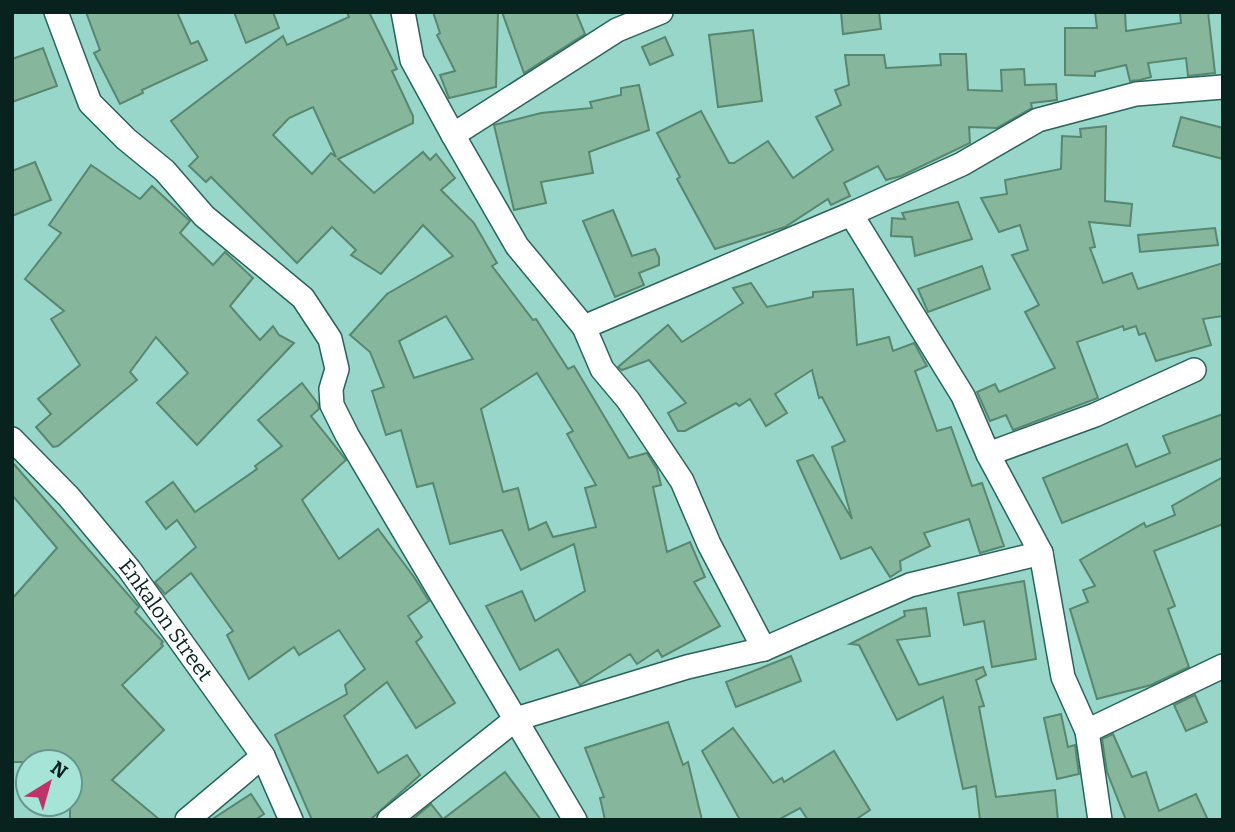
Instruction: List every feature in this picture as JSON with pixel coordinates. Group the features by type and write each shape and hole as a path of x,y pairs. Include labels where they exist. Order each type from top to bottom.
{"street":[{"path":"56,12 90,103 126,139 165,171 204,216 303,298 330,338 337,369 331,389 332,405 575,820"},
{"path":"403,12 412,60 453,135 517,246 584,327 602,369 628,400 682,481 709,544 764,649"},
{"path":"453,135 617,30 661,12"},
{"path":"584,327 962,164 1038,120 1136,94 1223,87"},
{"path":"851,214 963,396 988,454 1041,553 1063,677 1087,731 1100,820"},
{"path":"988,454 1094,415 1194,370"},
{"name":"Enkalon Street","path":"12,439 69,497 129,569 263,756 291,820"},
{"path":"389,820 516,719 687,667 764,649 910,585 1041,553"},
{"path":"1087,731 1223,666"},
{"path":"187,820 263,756"}],"building":[{"path":"86,12 177,12 191,44 198,41 207,60 142,90 143,93 120,104 94,53 100,50"},
{"path":"234,12 273,12 279,28 246,43"},
{"path":"347,12 369,12 397,69 392,71 413,116 413,123 338,159 374,193 423,152 430,160 436,154 455,178 441,190 474,223 497,263 492,266 533,320 536,319 568,369 574,366 629,458 647,453 657,469 661,485 653,487 667,552 690,542 705,577 694,582 720,626 662,657 658,650 637,664 630,654 580,685 558,649 520,670 486,606 522,591 535,621 585,591 574,544 521,570 502,530 450,544 433,483 417,487 401,430 386,435 372,391 384,387 370,352 350,335 387,294 453,256 423,225 381,274 351,255 356,250 332,227 297,263 211,177 206,182 189,166 198,157 171,121 283,36 287,45 349,17","holes":["313,107 336,157 331,153 312,174 273,135 289,118","446,316 473,359 414,378 399,341","537,373 573,431 567,434 596,485 585,488 596,527 553,537 546,522 529,530 518,488 503,492 481,409"]},
{"path":"433,12 498,12 496,87 449,98 440,75 455,71 437,35 440,33"},
{"path":"502,12 576,12 585,34 524,73"},
{"path":"841,12 879,12 881,29 843,34"},
{"path":"1095,12 1125,12 1126,31 1181,23 1180,12 1208,12 1215,73 1188,76 1186,58 1148,63 1151,77 1140,80 1130,81 1126,65 1095,72 1095,76 1065,75 1065,28 1097,28"},
{"path":"753,30 762,101 718,107 709,35"},
{"path":"665,37 673,55 650,65 642,47"},
{"path":"43,48 57,86 12,102 12,59"},
{"path":"940,54 966,54 968,90 1002,91 1001,70 1024,69 1025,85 1056,84 1057,100 1031,103 1032,108 997,128 969,127 970,143 901,176 886,180 878,166 844,183 850,196 831,205 828,199 785,227 715,249 677,179 680,177 657,133 701,111 729,163 734,163 768,141 793,178 833,150 816,117 841,105 835,90 849,85 845,55 884,55 886,68 941,65"},
{"path":"639,85 649,130 589,152 593,173 541,182 546,203 514,210 494,125 541,113 592,108 590,102 621,95 621,88"},
{"path":"1181,117 1223,128 1223,159 1173,146"},
{"path":"1106,126 1105,201 1132,204 1130,226 1089,222 1095,247 1090,248 1103,283 1132,273 1138,289 1223,263 1223,316 1203,319 1211,345 1156,361 1145,333 1139,335 1136,326 1124,330 1123,326 1077,342 1098,398 1013,430 1006,415 990,421 977,392 995,384 999,392 1055,368 1025,312 1039,305 1012,255 1028,250 1020,225 999,232 981,198 1007,194 1005,180 1061,169 1062,136 1081,137 1080,129"},
{"path":"35,162 51,200 12,216 12,171"},
{"path":"91,165 140,199 152,186 190,221 180,233 213,265 225,252 253,278 230,306 260,340 273,326 279,335 294,343 197,445 157,403 188,373 156,337 130,372 137,380 58,446 53,447 36,427 51,414 38,399 80,365 51,319 64,311 25,279 61,233 49,225"},
{"path":"958,202 972,239 915,256 912,237 891,236 892,218 905,219 902,213"},
{"path":"613,210 632,256 655,249 659,257 659,265 639,273 644,285 615,297 583,221"},
{"path":"1215,228 1218,245 1140,252 1138,235"},
{"path":"982,266 990,289 928,312 918,289"},
{"path":"751,283 767,307 813,297 813,292 853,289 857,345 889,337 893,351 914,343 927,366 915,371 937,431 951,427 972,486 982,483 1004,546 980,553 969,519 924,533 930,546 900,561 901,570 890,577 871,547 841,559 797,461 813,455 852,519 832,447 845,441 822,397 819,398 812,370 775,394 787,413 766,426 750,399 739,406 736,403 685,431 678,431 668,413 686,403 649,360 622,370 618,367 668,325 682,342 743,303 733,288"},
{"path":"302,383 318,404 319,409 311,416 346,460 302,500 339,559 378,529 429,601 408,616 422,637 416,642 455,703 416,728 387,682 344,716 378,773 407,755 420,775 370,820 312,820 275,735 347,694 345,685 365,669 339,630 299,655 294,647 249,679 227,635 233,631 191,573 165,594 155,582 196,547 177,520 166,529 146,502 173,482 195,512 257,469 255,466 282,446 258,420"},
{"path":"1223,414 1223,458 1062,523 1043,478 1127,444 1136,467 1170,453 1163,436"},
{"path":"12,462 139,607 135,612 163,642 163,646 122,685 164,730 112,780 160,820 70,820 84,818 84,748 14,748 12,762 12,599 57,548 12,495"},
{"path":"1223,477 1223,524 1154,551 1175,606 1168,609 1189,667 1151,685 1097,699 1070,609 1088,602 1083,590 1095,586 1080,560 1144,523 1146,527 1175,515 1172,506"},
{"path":"1024,581 1036,659 992,667 984,621 964,625 958,593"},
{"path":"926,608 930,636 897,640 919,685 983,667 986,675 976,680 984,706 979,707 996,797 1055,790 1058,820 980,820 976,786 963,789 943,697 897,720 859,645 850,644 905,616 904,611"},
{"path":"791,656 801,681 736,707 726,682"},
{"path":"1195,695 1207,722 1186,731 1174,705"},
{"path":"1061,714 1068,747 1075,745 1079,774 1057,779 1044,718"},
{"path":"668,722 683,765 688,762 702,820 605,820 600,798 604,797 585,748"},
{"path":"733,728 773,783 782,778 784,782 834,751 870,810 855,820 808,820 800,808 778,820 740,820 702,751"},
{"path":"1113,734 1132,777 1146,772 1159,811 1196,794 1208,820 1126,820 1107,772 1102,739"},
{"path":"505,772 541,820 412,820 431,804 443,819"},
{"path":"251,794 264,814 255,820 211,820"}]}
